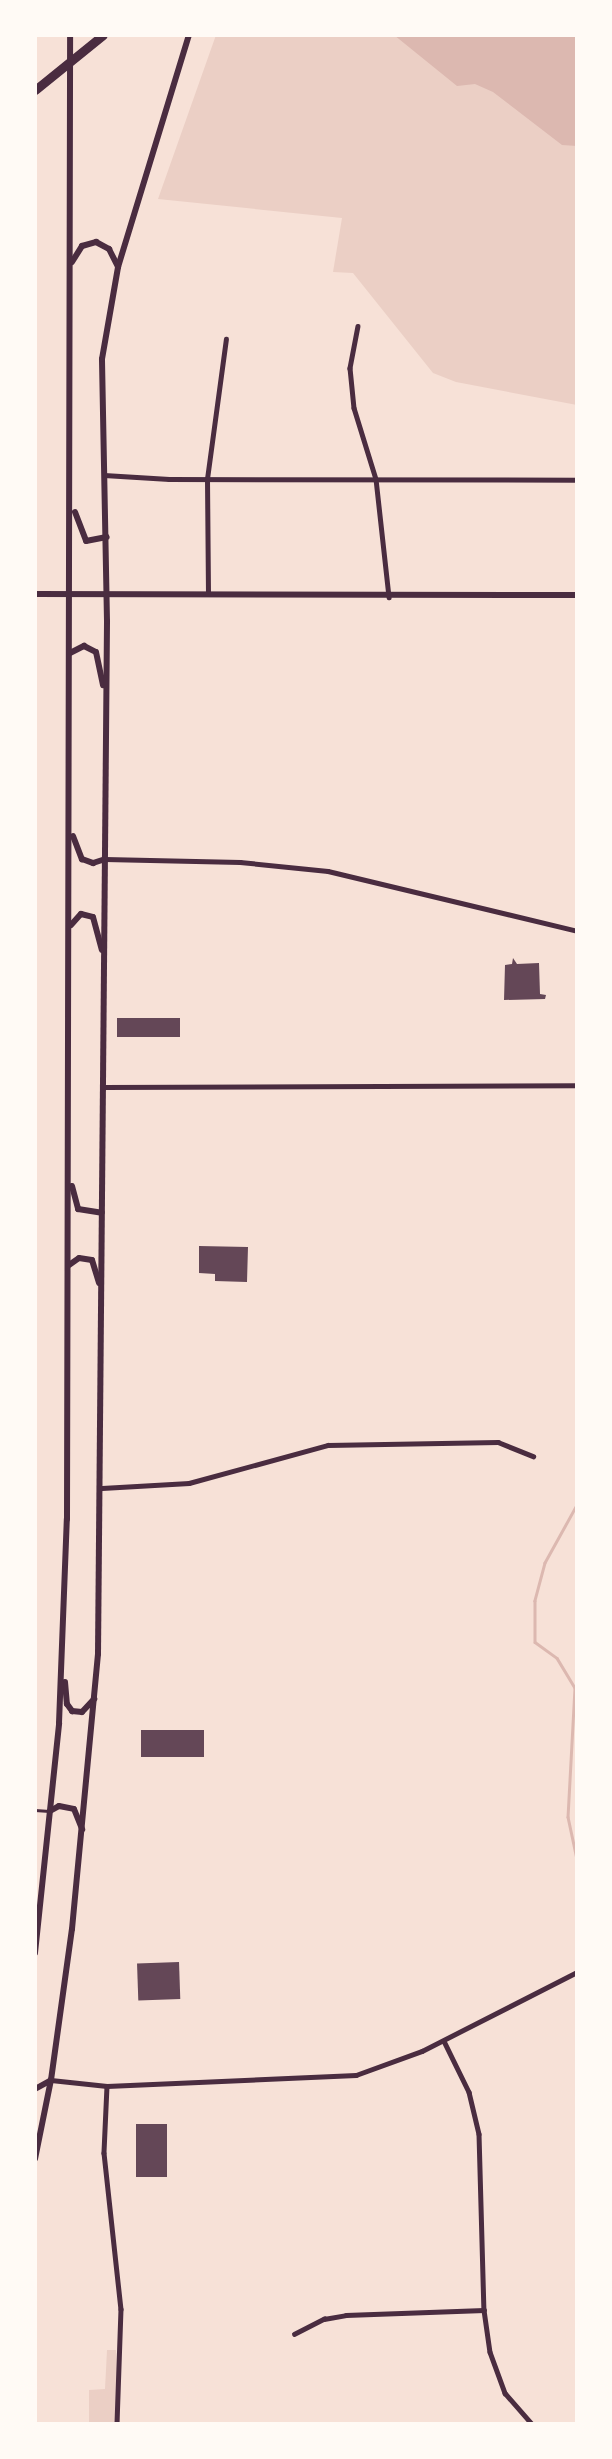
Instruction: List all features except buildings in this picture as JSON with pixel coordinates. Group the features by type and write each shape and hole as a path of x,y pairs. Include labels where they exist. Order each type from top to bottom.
{"highway":[{"path":"35,90 103,35"}],"main road":[{"path":"35,2159 51,2080 83,1834 96,1696 102,1488 107,594 102,359 118,267 189,35"},
{"path":"35,1953 64,1656 69,1265 72,496 70,37"},
{"path":"72,262 82,246 96,242 109,249 118,267"},
{"path":"72,496 81,537 92,542 107,537"},
{"path":"35,594 577,596"},
{"path":"71,653 84,646 96,652 106,704"},
{"path":"70,817 78,856 93,863 105,859"},
{"path":"70,927 81,914 93,917 105,962"},
{"path":"69,1174 78,1209 102,1213"},
{"path":"69,1265 79,1258 92,1260 102,1299"},
{"path":"64,1656 68,1708 82,1712 96,1696"},
{"path":"50,1811 59,1805 74,1808 83,1834"},
{"path":"35,2089 51,2080"}],"street":[{"path":"358,326 350,368 354,408 376,479 388,597"},
{"path":"208,594 207,478 226,339"},
{"path":"103,475 577,480"},
{"path":"105,859 240,862 317,870 577,931"},
{"path":"104,1087 577,1085"},
{"path":"102,1488 189,1483 328,1445 498,1442 533,1456"},
{"path":"51,2080 107,2086 336,2078 385,2067 577,1972"},
{"path":"444,2040 470,2092 479,2140 484,2310 496,2374 505,2393 532,2424"},
{"path":"107,2086 104,2153 121,2309 117,2424"},
{"path":"294,2334 324,2319 345,2315 484,2310"}],"lane":[{"path":"35,1810 50,1811"}],"shaded area":[{"path":"216,35 577,35 577,405 456,382 433,373 353,273 333,272 342,218 158,199"},
{"path":"394,35 577,35 577,146 562,145 493,92 475,84 457,86"},
{"path":"107,2350 116,2350 120,2424 89,2424 89,2390 105,2389"}],"waterway":[{"path":"577,1505 545,1563 535,1601 535,1642 557,1658 575,1688 568,1817 577,1859"}]}
